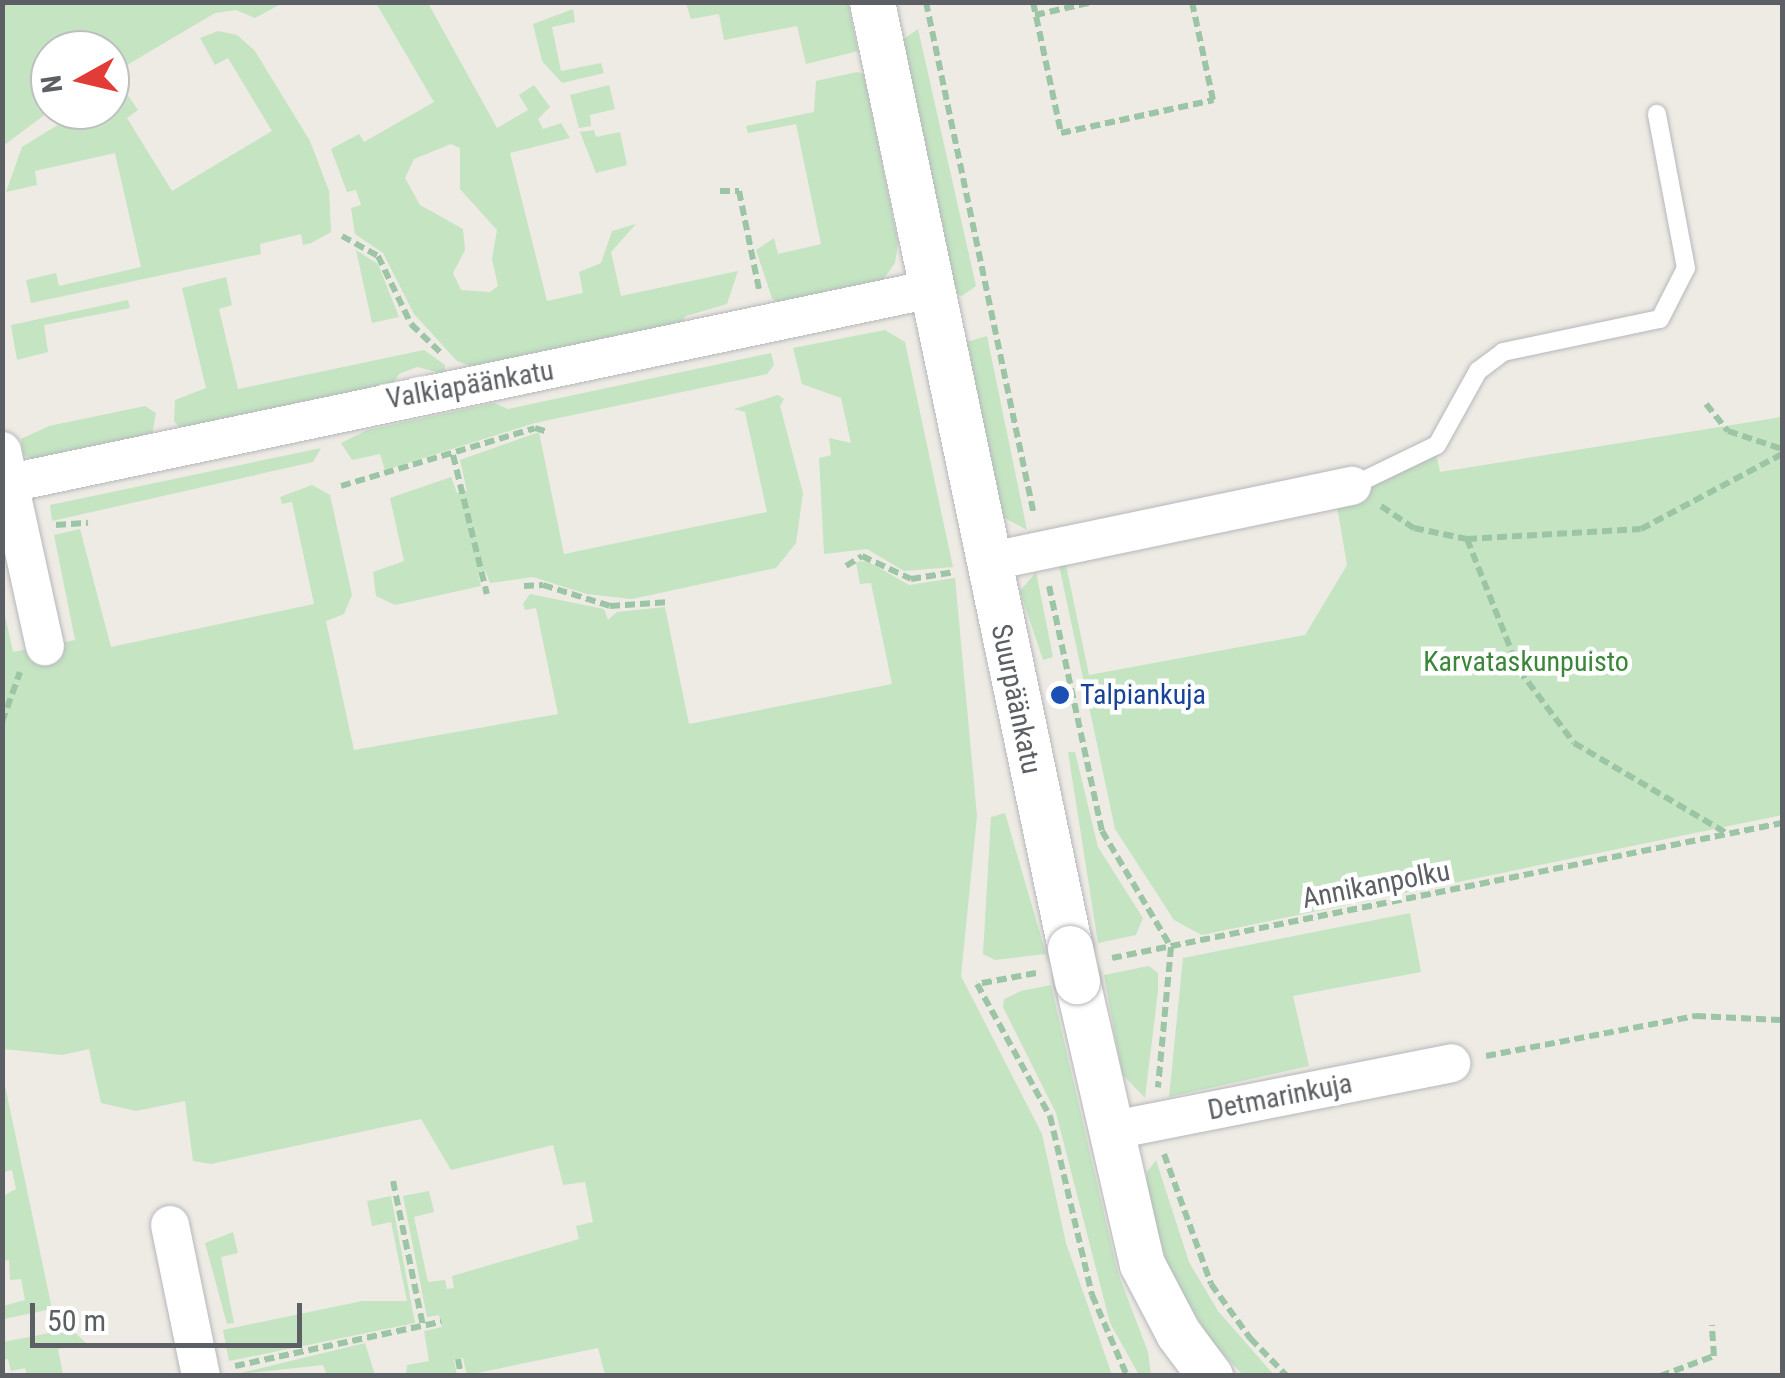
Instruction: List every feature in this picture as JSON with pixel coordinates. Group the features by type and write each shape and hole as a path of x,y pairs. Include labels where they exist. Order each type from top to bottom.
{"street":[{"name":"Suurpäänkatu","path":"872,2 931,290 974,567 1074,965 1109,1131 1142,1264 1178,1333 1210,1376"},
{"name":"Valkiapäänkatu","path":"6,467 593,364 931,290"},
{"path":"6,467 33,657"},
{"path":"974,567 1352,486"},
{"name":"Detmarinkuja","path":"1109,1131 1451,1063"},
{"path":"170,1225 212,1372"}],"lane":[{"path":"1352,486 1437,445 1478,372 1503,352 1660,319 1686,268 1657,114"}],"path":[{"path":"926,2 1102,831 1171,947 1160,1120 1174,1196 1211,1284 1250,1338 1287,1376"},
{"path":"1033,2 1061,133 1213,100 1192,2"},
{"path":"1036,16 1093,2"},
{"path":"720,191 739,191 755,268"},
{"path":"342,236 378,256 411,324 466,384"},
{"path":"1706,404 1728,431 1782,451"},
{"path":"340,486 535,428 548,432"},
{"path":"1352,486 1414,528 1467,539 1641,529 1782,451"},
{"path":"453,455 487,594"},
{"path":"44,527 88,523"},
{"path":"1467,539 1519,670 1574,744 1728,834"},
{"path":"846,566 862,556 910,579 974,567"},
{"path":"524,586 543,585 610,606 670,602"},
{"path":"610,606 612,619"},
{"path":"2,722 33,657"},
{"name":"Annikanpolku","path":"1127,1376 1092,1295 1050,1116 977,984 1782,823"},
{"path":"1451,1063 1696,1016 1782,1020"},
{"path":"393,1180 423,1326"},
{"path":"212,1372 441,1322"},
{"path":"1660,1376 1714,1356 1712,1325"},
{"path":"458,1359 461,1376"}],"green space":[{"path":"3,2 280,2 255,18 236,10 215,13 130,63 130,30 30,30 30,126 3,146"},
{"path":"376,3 428,3 497,128 528,110 519,95 534,85 550,107 538,119 543,129 561,123 570,138 510,153 547,301 583,293 579,272 601,263 612,231 636,224 611,252 621,296 738,271 727,304 686,316 676,329 476,368 457,361 414,314 383,253 355,234 351,208 361,205 356,190 347,192 331,149 359,134 364,142 434,102","holes":["451,144 460,148 460,189 497,230 492,259 498,286 490,292 461,290 453,273 465,250 463,229 420,205 405,178 414,159"]},
{"path":"686,3 848,3 858,51 806,64 797,26 724,40 719,14 691,19"},
{"path":"573,9 575,22 552,27 561,71 601,63 604,73 562,83 542,61 533,24"},
{"path":"918,29 976,286 962,296 954,293 901,41"},
{"path":"218,31 237,35 255,51 310,141 329,191 331,232 303,245 301,234 260,244 261,254 31,303 26,280 56,273 59,286 141,267 115,153 35,171 37,185 6,192 22,147 50,130 130,130 130,123 172,191 272,131 228,58 215,65 200,38"},
{"path":"864,74 898,243 895,263 879,285 787,310 772,298 756,250 774,238 778,254 821,244 796,124 748,133 746,126 814,112 816,81"},
{"path":"609,85 615,109 590,115 591,126 579,128 570,95"},
{"path":"130,98 138,110 130,116"},
{"path":"594,130 596,137 620,132 627,165 596,173 580,132"},
{"path":"356,250 378,264 399,317 372,323"},
{"path":"226,277 232,305 219,309 238,389 424,350 445,365 445,374 417,367 399,374 392,386 182,431 174,421 175,400 206,388 182,288"},
{"path":"128,300 130,308 44,325 48,352 17,360 11,325"},
{"path":"885,330 905,342 953,567 904,571 867,549 824,554 819,458 831,455 829,438 851,443 841,398 802,384 793,348"},
{"path":"987,336 1027,530 1001,516 963,343"},
{"path":"771,353 774,365 767,374 535,423 385,470 380,454 352,460 341,443 367,430 494,403 508,409"},
{"path":"778,395 784,399 780,406 803,493 796,543 776,568 632,599 587,594 533,577 490,583 485,570 478,572 481,586 395,605 376,596 373,572 404,561 390,498 451,477 457,493 467,491 460,460 539,432 564,554 767,512 745,412 734,409"},
{"path":"145,406 156,413 152,435 37,461 23,455 21,439 49,426"},
{"name":"Karvataskunpuisto","path":"1782,417 1782,815 1202,935 1174,920 1115,829 1059,565 1066,565 1089,675 1305,635 1347,565 1337,506 1352,486 1436,453 1440,472"},
{"path":"321,448 313,462 52,521 50,505"},
{"path":"312,485 330,495 352,595 344,614 326,621 354,750 558,714 536,608 525,610 523,604 530,594 604,609 608,620 617,612 665,607 689,724 892,684 871,583 860,584 856,562 867,561 909,585 955,578 977,816 961,976 1042,1134 1066,1243 1112,1375 605,1375 598,1348 467,1375 463,1358 454,1360 457,1375 406,1375 407,1365 429,1361 424,1331 442,1327 439,1315 427,1317 403,1196 429,1191 434,1212 414,1217 428,1282 445,1280 447,1289 454,1288 452,1276 579,1239 576,1226 593,1222 585,1182 563,1185 553,1145 451,1170 421,1119 211,1164 193,1161 185,1101 136,1111 101,1103 89,1049 62,1055 3,1049 2,602 13,652 75,640 54,535 80,529 111,647 314,604 292,502 282,504 280,497"},
{"path":"1036,572 1053,657 1043,660 1020,591"},
{"path":"1068,752 1075,752 1098,847 1143,918 1136,935 1098,943"},
{"path":"1005,813 1046,954 995,960 983,954 991,817"},
{"path":"1410,913 1421,972 1293,996 1309,1066 1169,1097 1183,958"},
{"path":"1149,966 1158,973 1158,991 1145,1098 1122,1074 1104,975"},
{"path":"1051,985 1118,1273 1148,1352 1151,1375 1139,1375 1110,1323 1056,1113 1003,1007 1004,999 1021,991"},
{"path":"3,1076 52,1309 3,1319 3,1306 25,1300 21,1279 10,1280 9,1260 3,1261 3,1196 16,1189 12,1170 3,1172"},
{"path":"1156,1160 1189,1262 1218,1311 1274,1375 1243,1375 1211,1341 1170,1271 1145,1198 1147,1172"},
{"path":"391,1196 415,1323 229,1361 223,1330 362,1301 407,1301 391,1222 372,1226 367,1201"},
{"path":"233,1232 238,1253 221,1257 234,1323 227,1324 205,1243"},
{"path":"71,1329 86,1343 58,1349 63,1375 27,1375 25,1368 11,1371 8,1359 3,1360 3,1342"},
{"path":"365,1343 375,1375 327,1375 323,1365 232,1375"}],"place":[{"name":"Talpiankuja","path":"1060,695"}]}
